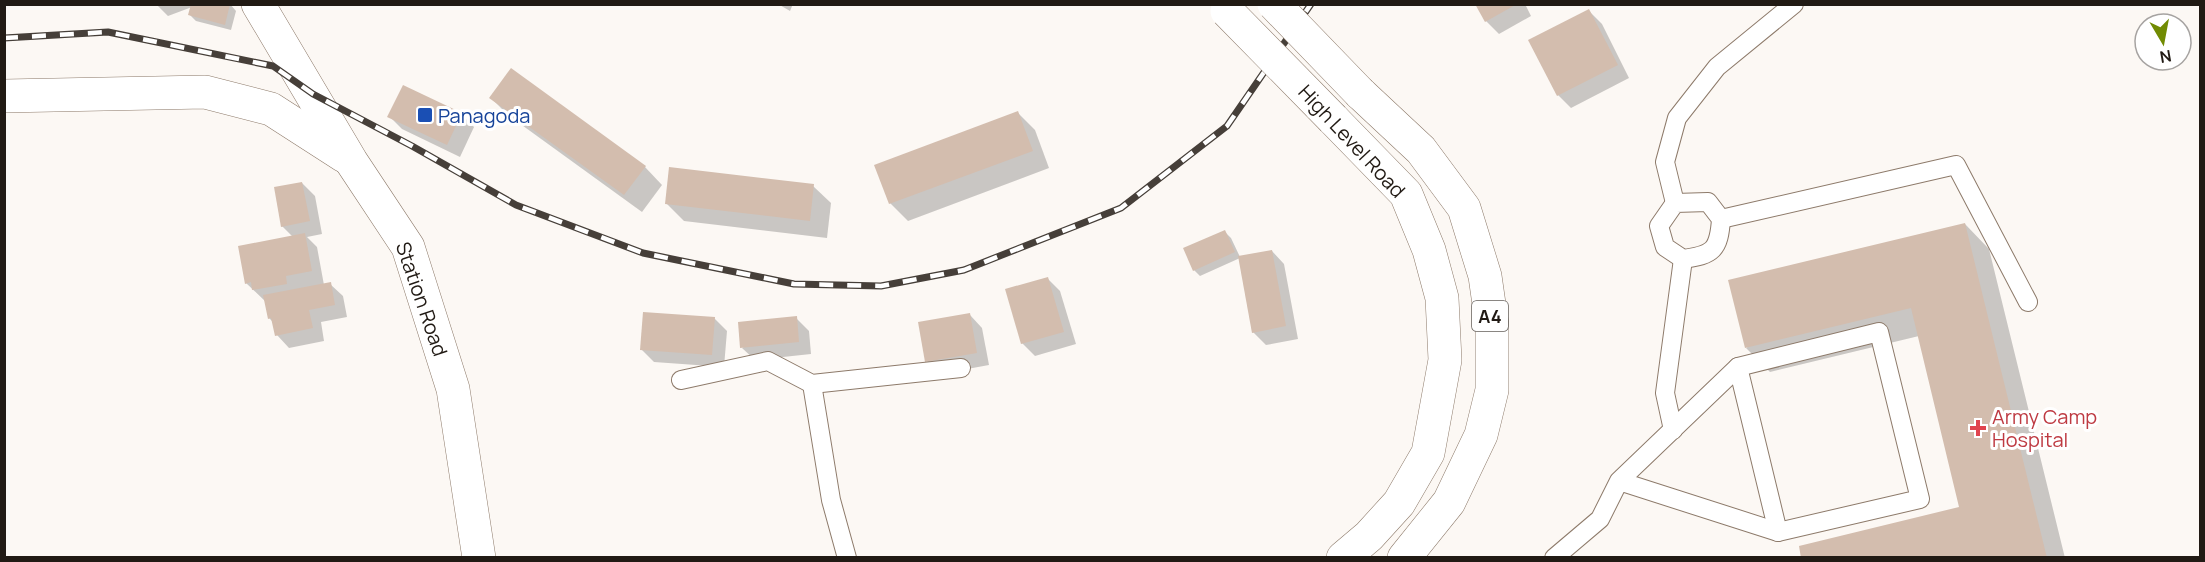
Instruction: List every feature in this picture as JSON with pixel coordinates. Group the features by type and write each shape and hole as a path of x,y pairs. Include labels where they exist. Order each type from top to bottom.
{"main road":[{"name":"Station Road","path":"258,4 351,161 408,247 453,389 478,558"},
{"name":"High Level Road","path":"1274,4 1360,93 1421,150 1464,208 1485,276 1492,325 1492,390 1481,435 1449,502 1404,558"},
{"name":"High Level Road","path":"1224,8 1406,194 1429,250 1442,298 1445,360 1428,453 1399,503 1369,536 1344,558"},
{"path":"4,96 205,92 271,110 351,161"}],"lane":[{"path":"1675,202 1708,202 1721,219 1720,240 1704,256 1683,259 1665,247 1659,226 1675,202 1665,162 1677,118 1717,67 1794,4"},
{"path":"1721,219 1956,165 2028,302"},
{"path":"1673,430 1665,393 1683,259"},
{"path":"1554,558 1600,519 1619,481 1738,368 1880,332 1920,500 1778,532 1619,481"},
{"path":"681,380 768,361 812,384 961,368"},
{"path":"1738,368 1778,532"},
{"path":"812,384 831,500 847,558"}],"building":[{"path":"191,4 230,4 225,25 188,15"},
{"path":"1475,4 1517,4 1485,22"},
{"path":"1589,9 1618,65 1557,96 1528,40"},
{"path":"511,68 646,166 624,195 489,98"},
{"name":"Panagoda","path":"403,85 462,113 447,145 387,117"},
{"path":"1018,111 1033,151 889,204 874,165"},
{"path":"669,167 814,184 810,221 665,204"},
{"path":"302,182 310,221 281,227 274,187"},
{"name":"Army Camp Hospital","path":"1965,223 2047,558 1801,558 1799,546 1959,507 1911,308 1745,348 1728,280"},
{"path":"1225,230 1235,252 1193,271 1183,248"},
{"path":"305,233 312,271 286,276 287,284 252,290 251,282 245,284 238,246"},
{"path":"1272,250 1286,326 1252,333 1238,256"},
{"path":"1048,277 1064,332 1021,344 1005,289"},
{"path":"331,282 335,305 309,310 313,328 275,336 271,318 268,319 263,295"},
{"path":"643,312 715,317 712,355 640,350"},
{"path":"970,313 977,353 925,362 918,322"},
{"path":"797,316 799,342 740,348 738,322"}],"railway":[{"path":"4,38 108,32 273,66 313,94 412,146 516,205 643,253 794,284 881,286 964,270 1121,208 1227,126 1311,4"}],"place":[{"name":"Panagoda","path":"425,115"},
{"name":"Army Camp Hospital","path":"1978,428"}]}
